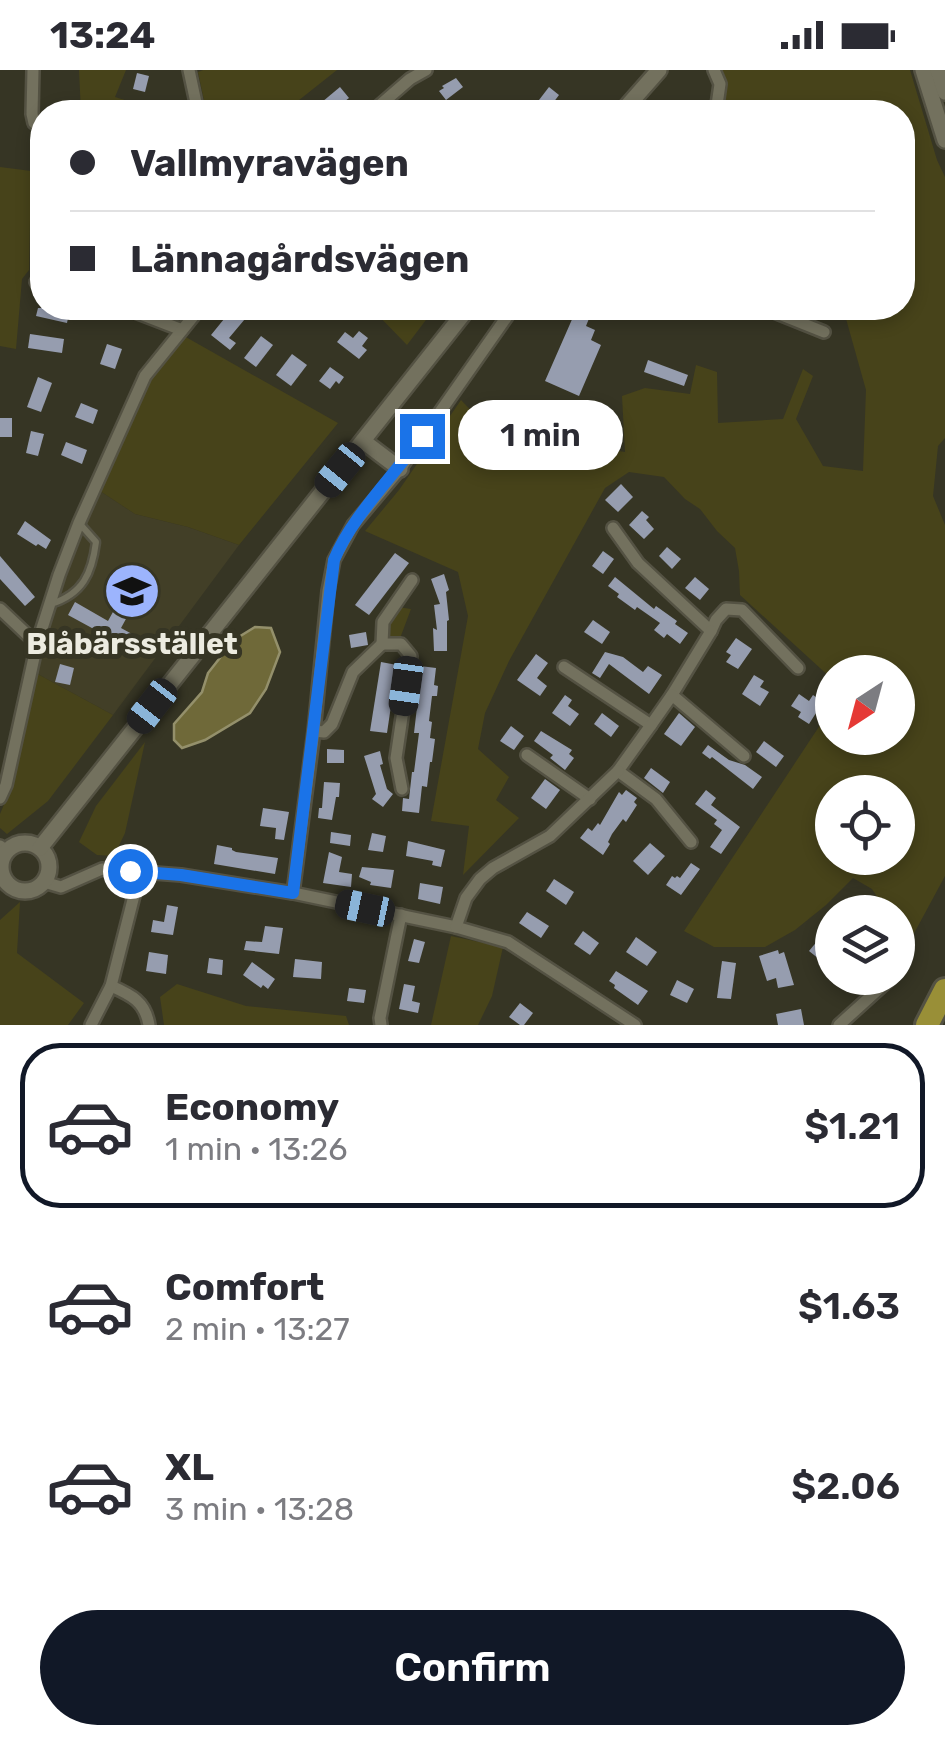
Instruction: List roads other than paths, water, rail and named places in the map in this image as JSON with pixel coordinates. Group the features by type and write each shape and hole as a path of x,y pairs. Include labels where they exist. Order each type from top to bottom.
{"highway":[{"path":"927,1025 945,990"}],"street":[{"path":"33,100 34,70"},
{"path":"189,70 195,100"},
{"path":"386,100 426,70"},
{"path":"633,100 659,70"},
{"path":"714,70 720,84 718,100"},
{"path":"923,70 945,140"},
{"path":"938,70 945,92"},
{"path":"156,320 182,330"},
{"path":"0,798 37,644 79,523 145,376 190,320"},
{"path":"40,848 459,320"},
{"path":"293,893 334,560 353,526 400,469 505,320"},
{"path":"794,320 824,332"},
{"path":"363,441 400,469"},
{"path":"613,528 638,564 711,632"},
{"path":"314,731 324,732 332,724 353,672 382,644 383,622 412,580"},
{"path":"456,927 466,898 480,879 550,836 618,771 672,695 726,608 742,610 798,668"},
{"path":"0,609 37,644"},
{"path":"382,644 402,644 410,656 396,758 402,789"},
{"path":"564,667 650,725"},
{"path":"672,695 744,756"},
{"path":"527,756 590,798"},
{"path":"618,771 656,799 691,842"},
{"path":"23,842 40,848 50,868 44,882 31,890 4,890 4,848 23,842"},
{"path":"44,882 61,886 102,869 181,875 293,893 456,927 508,942 635,1025"},
{"path":"90,1025 111,986 140,872"},
{"path":"381,1025 401,916"},
{"path":"111,986 138,998 148,1013 150,1025"},
{"path":"840,1025 873,995"}],"lane":[{"path":"49,604 81,587 93,563 96,542 79,523"}],"place":[{"name":"Blåbärsstället","path":"132,591"}]}
